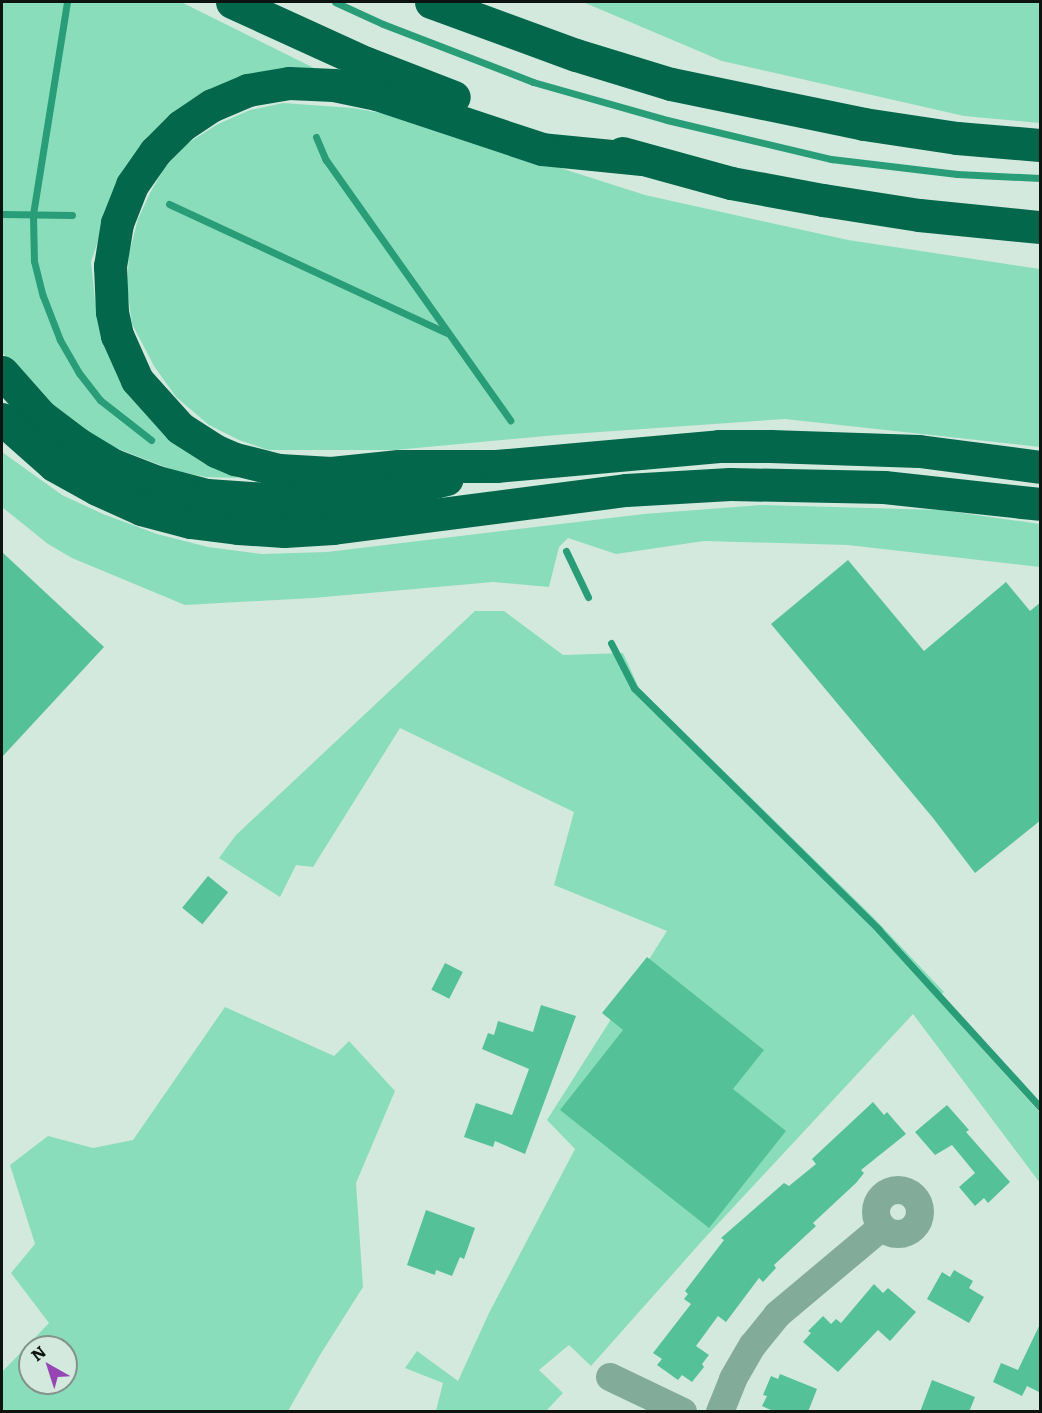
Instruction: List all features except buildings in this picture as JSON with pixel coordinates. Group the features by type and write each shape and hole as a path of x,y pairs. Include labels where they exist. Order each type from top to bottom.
{"highway":[{"path":"232,2 366,63 456,98 546,130 642,159 730,183 823,200 919,215 1041,227"},
{"path":"431,2 576,55 682,86 864,124 957,138 1041,145"},
{"path":"642,159 542,149 377,94 334,85 289,83 248,90 195,115 154,152 132,185 117,223 112,248 109,287 117,335 137,380 180,428 225,455 279,470 331,472 399,466 495,466 719,446 819,446 920,451 1041,467"},
{"path":"2,372 41,416 78,444 113,465 157,482 207,495 298,501 350,497 398,491 495,466"},
{"path":"2,419 54,465 97,489 141,509 170,517 238,528 284,531 333,528 626,490 730,484 885,486 1041,504"}],"street":[{"path":"720,1412 733,1379 753,1345 777,1315 882,1227"},
{"path":"610,1377 683,1412"}],"green space":[{"path":"2,2 181,2 314,68 264,74 115,189 91,262 95,300 103,340 209,462 238,478 205,477 173,470 103,443 38,399 2,352"},
{"path":"583,2 1040,2 1040,123 964,116 722,61"},
{"path":"283,103 353,108 398,116 645,195 848,240 1040,269 1040,447 785,419 557,435 395,450 268,450 239,440 209,425 176,397 154,366 132,324 127,287 129,254 138,219 150,193 165,167 188,143 218,124 250,110"},
{"path":"2,452 62,495 103,514 157,534 208,547 262,554 327,552 644,514 761,505 941,510 1040,524 1040,567 848,545 704,541 616,554 568,538 559,547 549,587 493,582 313,598 185,605 72,558 48,544 2,507"},
{"path":"475,611 504,611 563,655 623,653 639,688 872,916 944,992 937,998 1040,1113 1040,1183 913,1014 702,1241 591,1366 569,1345 539,1370 563,1393 546,1411 436,1411 443,1383 405,1368 417,1351 458,1381 489,1313 575,1149 547,1120 667,931 554,885 574,812 400,728 313,867 296,865 280,897 219,858 236,835"},
{"path":"225,1007 334,1056 349,1041 395,1091 356,1183 363,1287 288,1411 2,1411 2,1372 18,1355 18,1395 78,1395 78,1335 37,1335 49,1323 11,1273 35,1244 10,1165 48,1136 93,1148 133,1140"}],"waterway":[{"path":"67,2 33,215 34,261 43,296 60,340 79,373 100,400 151,440"},
{"path":"335,2 383,24 533,82 667,120 831,159 957,174 1040,178"},
{"path":"316,137 326,160 510,420"},
{"path":"169,204 447,333"},
{"path":"2,214 72,215"},
{"path":"566,551 588,597"},
{"path":"611,643 634,688 879,930 1040,1107"}]}
